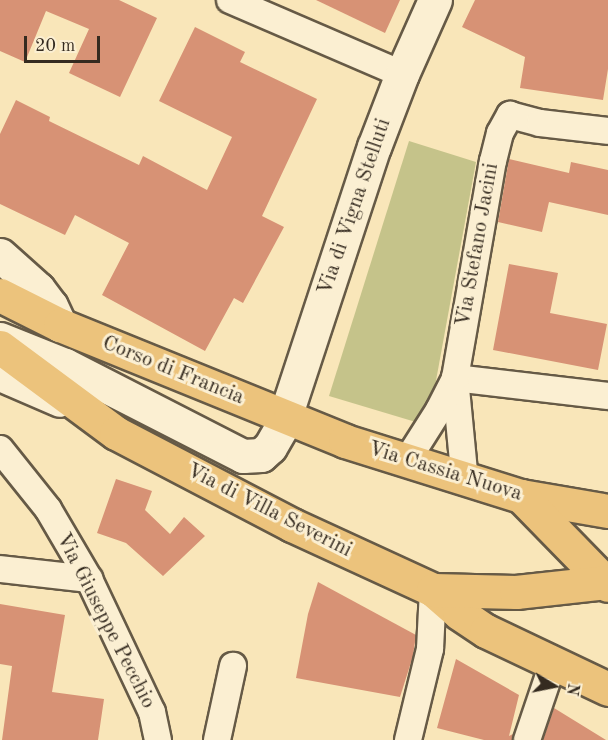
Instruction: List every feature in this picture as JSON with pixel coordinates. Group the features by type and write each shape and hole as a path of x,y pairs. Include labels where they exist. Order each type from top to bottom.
{"main road":[{"name":"Via di Vigna Stelluti","path":"285,417 367,167 402,74 435,0"},
{"path":"0,255 38,289 51,306 60,325"},
{"name":"Corso di Francia","path":"0,295 60,325 285,417"},
{"name":"Via di Villa Severini","path":"0,339 72,368 243,456 257,457 265,452 278,436 285,417"},
{"name":"Via di Villa Severini","path":"0,347 107,427 292,525 433,590"},
{"name":"Via Cassia Nuova","path":"285,417 406,462 465,481 521,496 608,511"},
{"path":"521,496 607,583"},
{"path":"433,590 516,592 607,583"},
{"path":"433,590 478,627 608,689"}],"street":[{"path":"230,0 402,74"},
{"name":"Via Stefano Jacini","path":"465,481 455,378 493,161 500,133 510,115 540,123 608,131"},
{"name":"Via di Villa Severini","path":"0,378 107,427"},
{"path":"455,378 608,396"},
{"name":"Via Stefano Jacini","path":"406,462 439,410 455,378"},
{"name":"Via Giuseppe Pecchio","path":"0,449 48,509 89,579 152,712 158,740"},
{"path":"0,569 89,579"},
{"path":"408,740 430,650 433,590"},
{"path":"527,740 553,663"},
{"path":"217,740 233,666"}],"shaded area":[{"path":"409,141 476,162 433,397 419,423 329,396"}],"building":[{"path":"0,0 119,0 157,18 120,97 69,73 89,29 46,11 25,62 0,51"},
{"path":"316,0 400,0 385,33"},
{"path":"475,0 608,0 608,69 603,100 520,88 525,57 462,27"},
{"path":"195,27 245,52 240,62 317,99 262,216 284,227 243,303 234,298 205,351 102,295 129,243 75,215 65,235 0,204 0,134 16,100 50,117 49,121 139,165 143,156 207,190 232,137 159,101"},
{"path":"509,159 569,173 571,162 608,170 608,215 549,202 542,232 498,222"},
{"path":"509,264 558,273 550,313 607,324 598,370 493,350"},
{"path":"116,479 152,491 145,510 170,534 184,517 205,536 163,576 126,543 97,533"},
{"path":"318,582 416,635 413,656 400,697 296,678 308,614"},
{"path":"0,604 65,615 52,692 104,699 98,740 2,740 12,666 0,664"},
{"path":"456,659 519,695 509,736 513,734 512,740 484,740 437,728"},
{"path":"554,708 606,740 543,740"}]}
